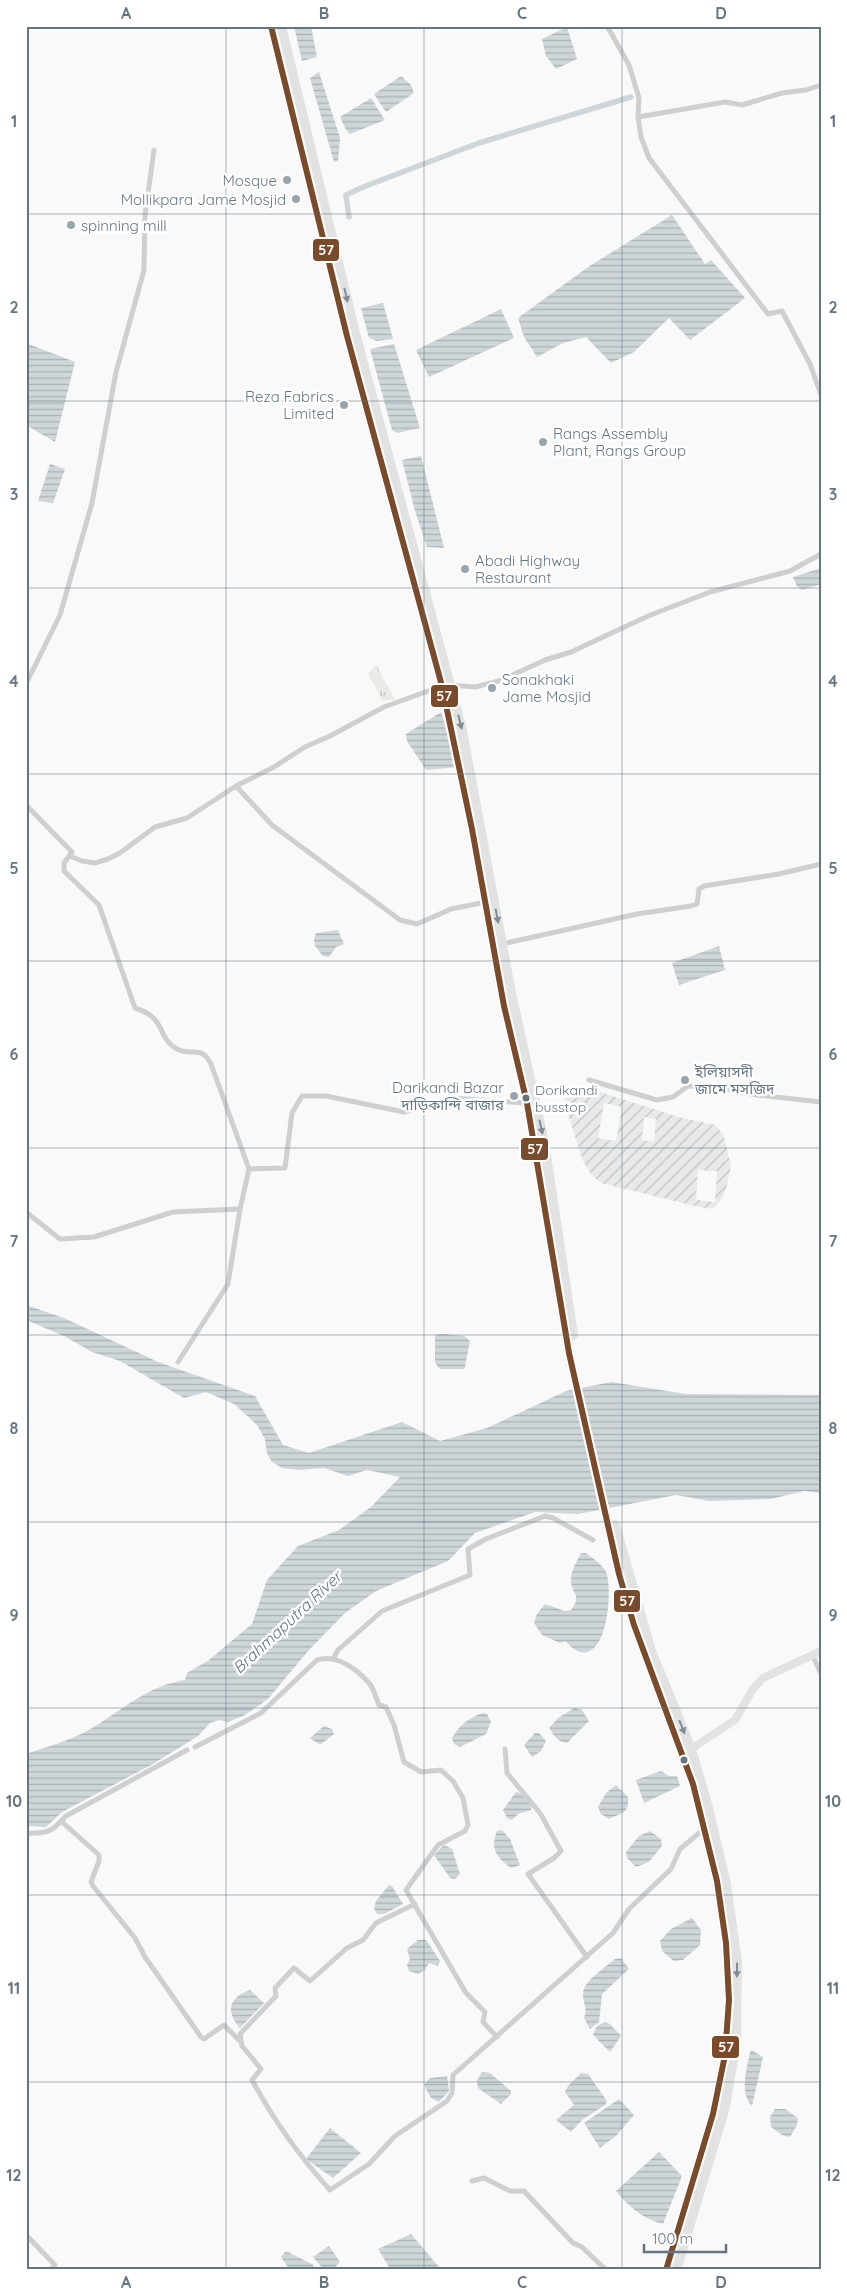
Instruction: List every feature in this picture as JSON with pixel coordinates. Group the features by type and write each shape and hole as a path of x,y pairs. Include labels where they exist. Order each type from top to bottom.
{"highway":[{"path":"271,26 347,336 446,685 463,735 502,944 544,1142 573,1352"},
{"path":"281,26 355,333 446,685 504,1006 527,1103 573,1352 634,1625 693,1784 717,1881 726,1943 729,2000 725,2055 713,2114 666,2270"},
{"path":"613,1533 651,1651 690,1749 708,1808 726,1884 737,1962 736,2041 725,2107 676,2270"}],"main road":[{"path":"690,1749 735,1720 753,1689 763,1678 821,1651"}],"street":[{"path":"607,26 629,65 639,98 638,117 641,138 649,158 679,200 721,250 768,314 782,311 810,364 821,396"},
{"path":"638,117 725,102 742,105 782,93 806,90 821,85"},
{"path":"26,684 60,615 92,503 116,372 144,270 146,215 154,150"},
{"path":"70,856 88,862 108,859 120,853 155,827 187,818 236,786 282,762 305,746 330,736 384,707 446,685 475,687 499,681 545,660 571,652 657,612 710,592 790,571 821,554"},
{"path":"236,786 272,825 400,920 417,924 451,909 486,902"},
{"path":"26,805 72,852 64,863 64,871 99,905 135,1008 145,1010 153,1015 169,1043 175,1047 183,1052 200,1051 206,1054 248,1169 228,1284 178,1362"},
{"path":"502,944 637,914 691,906 697,904 699,889 704,886 779,874 821,864"},
{"path":"589,1080 657,1100 673,1097 688,1086 727,1089 749,1094 821,1102"},
{"path":"248,1169 285,1168 292,1113 302,1096 326,1096 404,1112 452,1098 527,1103"},
{"path":"26,1212 60,1238 94,1238 172,1212 240,1209"},
{"path":"333,1659 338,1650 382,1611 470,1575 468,1549 486,1538 544,1516 553,1518 593,1540"},
{"path":"812,1654 821,1674"},
{"path":"195,1747 261,1713 317,1660 325,1658 343,1662 370,1684 379,1704 386,1707 394,1725 404,1762 421,1772 441,1770 454,1781 463,1798 468,1825 465,1831 438,1846 406,1890 466,1993 485,2012 483,2022 498,2037"},
{"path":"505,1749 507,1773 540,1813 561,1851 554,1858 528,1874 587,1957"},
{"path":"26,1833 43,1834 52,1830 84,1806 188,1750"},
{"path":"62,1821 99,1856 99,1861 92,1877 93,1886 135,1938 145,1957 201,2037 204,2040 224,2025 240,2040"},
{"path":"415,1904 376,1923 362,1940 347,1948 310,1981 294,1968 274,1988 276,1996 240,2034 242,2046 261,2069 252,2080 269,2113 296,2152 330,2190 369,2164 395,2136 446,2101 452,2093 454,2075 613,1933 637,1901 671,1869 680,1849 704,1829"},
{"path":"472,2181 484,2178 510,2191 524,2191 573,2243 582,2247 606,2270"},
{"path":"26,2235 54,2268"}],"shaded area":[{"path":"581,1086 679,1117 715,1125 723,1134 731,1165 727,1186 721,1200 713,1209 601,1183 591,1174 583,1161 567,1111 565,1100 569,1092","holes":["604,1103 622,1107 616,1141 598,1138","644,1117 656,1119 654,1142 642,1140","698,1170 717,1171 715,1202 696,1200"]}],"green space":[{"path":"376,665 395,699 383,701 368,674"}],"water":[{"path":"294,26 311,26 317,57 302,61"},
{"path":"567,27 577,59 556,69 546,56 542,39"},
{"path":"319,72 340,138 338,161 334,162 310,78"},
{"path":"401,76 411,85 414,93 386,112 374,94"},
{"path":"371,98 385,120 350,134 340,117"},
{"path":"672,215 705,264 711,260 745,298 690,340 669,318 634,352 611,363 586,337 563,343 537,357 524,337 518,318 588,267"},
{"path":"383,303 393,339 377,341 369,338 361,308"},
{"path":"501,309 514,338 429,377 416,350"},
{"path":"26,343 75,362 55,442 26,425"},
{"path":"394,344 420,428 397,433 392,430 370,349"},
{"path":"421,456 444,548 427,547 415,511 402,460"},
{"path":"50,464 65,469 53,503 38,501"},
{"path":"821,568 821,584 802,590 797,586 793,577"},
{"path":"441,712 458,767 426,770 407,741 406,734"},
{"path":"338,930 344,944 336,947 329,957 323,956 315,946 316,933"},
{"path":"719,946 725,970 679,985 672,963"},
{"name":"Brahmaputra River","path":"26,1305 64,1318 158,1362 255,1396 283,1445 309,1453 402,1422 440,1441 487,1428 566,1391 611,1382 686,1394 821,1395 821,1493 804,1491 771,1499 709,1501 676,1495 578,1514 535,1512 475,1533 448,1561 376,1591 345,1613 308,1651 268,1699 245,1715 228,1722 219,1720 210,1723 198,1736 153,1764 62,1812 46,1827 26,1826 26,1754 80,1735 146,1694 171,1683 185,1680 187,1673 209,1660 252,1624 267,1580 298,1546 339,1530 371,1507 400,1477 367,1470 348,1476 324,1468 299,1470 282,1468 272,1462 267,1453 265,1439 257,1425 234,1404 206,1392 184,1398 120,1361 92,1352 64,1336 26,1320"},
{"path":"436,1335 464,1336 470,1341 463,1369 440,1369 435,1363 435,1338"},
{"path":"581,1553 586,1553 604,1569 608,1580 609,1592 603,1634 590,1651 581,1652 565,1641 560,1643 542,1635 534,1623 537,1614 545,1604 565,1611 571,1610 576,1597 571,1585 571,1576"},
{"path":"574,1708 582,1710 589,1721 567,1743 556,1738 549,1728 558,1718"},
{"path":"483,1713 487,1714 491,1722 486,1734 460,1747 454,1744 452,1738 461,1726 473,1717"},
{"path":"324,1726 332,1729 334,1734 320,1745 310,1738"},
{"path":"535,1733 539,1733 546,1741 541,1751 532,1757 524,1745"},
{"path":"661,1771 669,1776 677,1776 680,1786 644,1803 636,1780"},
{"path":"616,1785 628,1797 628,1803 624,1812 609,1819 601,1814 598,1807 606,1793"},
{"path":"516,1792 523,1794 532,1805 531,1810 518,1814 512,1820 507,1818 503,1810"},
{"path":"502,1830 510,1839 520,1865 511,1868 498,1856 494,1843 497,1831"},
{"path":"650,1831 661,1839 662,1846 649,1862 636,1867 627,1858 626,1852 639,1836"},
{"path":"444,1845 452,1849 460,1874 455,1879 450,1878 434,1855"},
{"path":"389,1885 392,1886 403,1904 384,1914 377,1914 374,1908 376,1901"},
{"path":"692,1918 701,1930 700,1945 683,1960 674,1961 662,1951 660,1941 671,1929"},
{"path":"418,1940 426,1940 440,1961 438,1966 429,1963 425,1970 418,1974 409,1971 407,1965 410,1959 407,1949"},
{"path":"621,1958 629,1969 602,1994 599,2022 590,2029 584,2018 586,2012 583,1997 584,1989 601,1970 615,1959"},
{"path":"250,1990 264,2003 240,2028 232,2016 232,2006 237,1997"},
{"path":"605,2022 610,2024 621,2036 610,2052 593,2035 597,2026"},
{"path":"752,2050 763,2057 752,2106 746,2094 745,2080"},
{"path":"482,2072 490,2073 511,2091 511,2094 501,2104 478,2088 477,2081"},
{"path":"581,2073 588,2074 607,2101 605,2105 582,2120 571,2132 556,2120 574,2105 565,2092 568,2086"},
{"path":"447,2076 449,2091 439,2102 431,2098 424,2085 430,2078"},
{"path":"619,2099 634,2115 617,2135 600,2148 584,2123"},
{"path":"775,2109 785,2109 798,2118 797,2125 790,2137 782,2135 771,2127 770,2117"},
{"path":"330,2128 361,2153 333,2178 306,2159"},
{"path":"659,2152 682,2176 663,2224 637,2212 616,2191"},
{"path":"411,2234 441,2270 391,2270 378,2249"},
{"path":"329,2246 340,2262 332,2270 324,2270 313,2257"},
{"path":"286,2251 312,2264 316,2270 290,2270 281,2257"}],"waterway":[{"path":"349,217 346,195 363,187 479,143 631,97"}],"transit line":[{"name":"57","path":"271,26 347,336 442,686 472,829 504,1006 527,1103 569,1353 619,1574 634,1625 693,1784 717,1881 726,1943 729,2000 725,2055 713,2114 666,2270"}],"place":[{"name":"Mosque","path":"287,180"},
{"name":"Mollikpara Jame Mosjid","path":"296,199"},
{"name":"spinning mill","path":"71,225"},
{"name":"Reza Fabrics Limited","path":"344,405"},
{"name":"Rangs Assembly Plant, Rangs Group","path":"543,442"},
{"name":"Abadi Highway Restaurant","path":"465,569"},
{"name":"Sonakhaki Jame Mosjid","path":"492,688"},
{"name":"ইলিয়াসদী জামে মসজিদ","path":"685,1080"},
{"name":"Darikandi Bazar দাড়িকান্দি বাজার","path":"514,1096"},
{"name":"Dorikandi busstop","path":"526,1098"}]}
